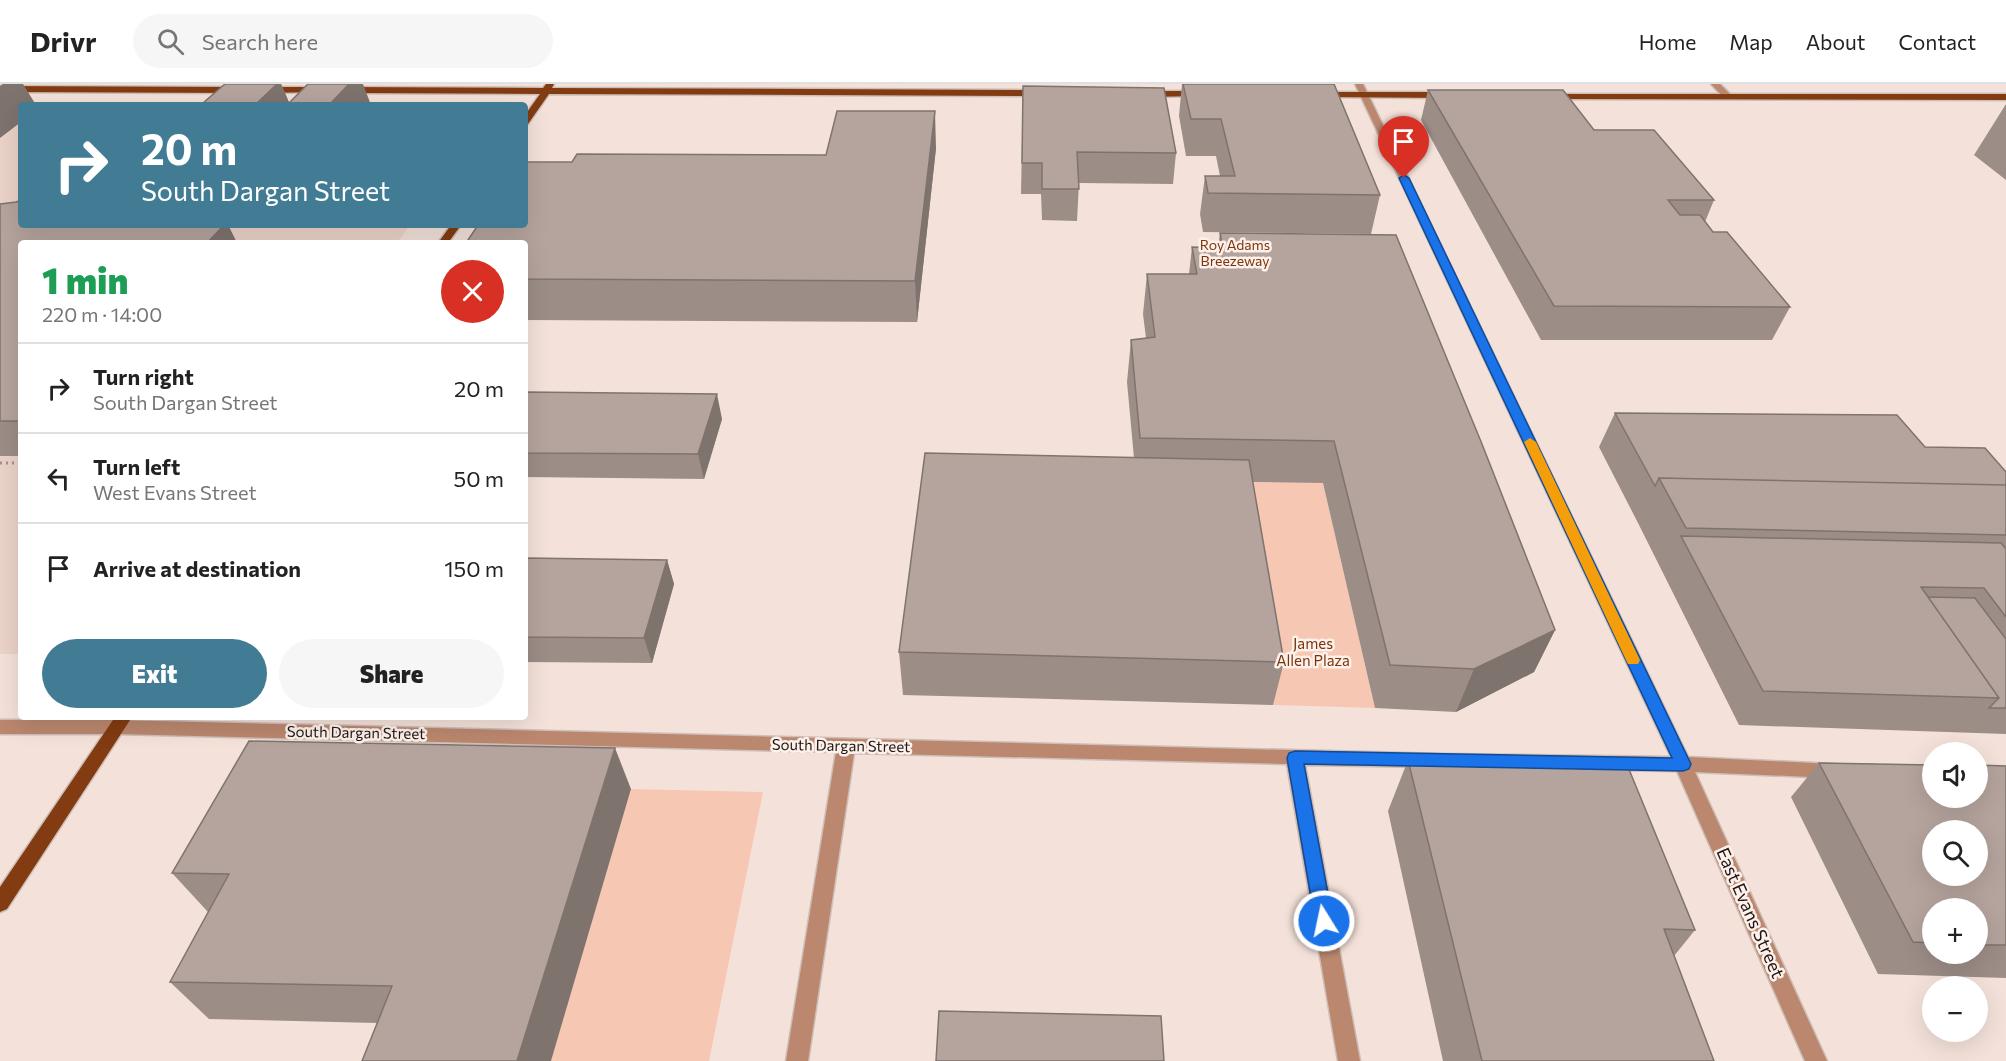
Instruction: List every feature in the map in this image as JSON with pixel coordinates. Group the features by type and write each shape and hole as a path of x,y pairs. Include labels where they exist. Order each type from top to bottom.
{"main road":[{"path":"528,118 548,88"},
{"path":"259,90 548,88 1050,93"},
{"path":"0,89 247,90"},
{"path":"1308,94 1361,89 1457,95"},
{"path":"1130,94 1213,94"},
{"path":"1539,96 2006,97"},
{"path":"0,903 120,722"}],"street":[{"path":"1715,84 1728,97"},
{"name":"East Evans Street","path":"1361,89 1683,764 1816,1061"},
{"name":"South Dargan Street","path":"0,727 120,722 846,746 1295,758 1683,764 1850,772"},
{"path":"797,1061 846,746"},
{"path":"1295,758 1349,1061"}],"path":[{"path":"0,463 18,463"}],"shaded area":[{"path":"0,106 18,106 18,228 408,228 399,240 18,240 18,654 0,654"}],"green space":[{"name":"James Allen Plaza","path":"1239,482 1323,483 1375,708 1273,705"},
{"path":"631,789 763,792 709,1061 551,1061"}],"building":[{"path":"225,84 277,84 258,102 204,102"},
{"path":"308,84 349,84 332,102 290,102"},
{"path":"1183,84 1334,84 1380,195 1208,193 1205,176 1235,176 1221,119 1191,119"},
{"path":"1023,86 1164,88 1176,153 1077,152 1079,189 1042,189 1042,163 1022,163"},
{"path":"1428,90 1563,90 1594,130 1654,130 1714,200 1668,200 1680,215 1700,215 1713,232 1727,232 1790,307 1554,306"},
{"path":"837,111 935,111 915,281 528,279 528,240 468,240 476,228 528,228 528,162 572,162 577,154 826,155"},
{"path":"18,201 18,228 221,228 210,240 18,240 18,421 0,421 0,204"},
{"path":"1220,233 1396,235 1555,630 1474,669 1390,665 1334,441 1140,438 1131,340 1155,337 1147,274 1197,274 1192,247 1223,248"},
{"path":"528,392 717,394 698,454 528,453"},
{"path":"1615,413 1897,415 1925,447 1985,448 2006,472 2006,485 1659,478 1655,486"},
{"path":"925,453 1249,460 1284,662 899,652"},
{"path":"1659,478 2006,485 2006,535 1686,528"},
{"path":"1681,536 2001,543 2006,549 2006,617 1984,588 1921,587 1999,698 1763,691"},
{"path":"528,558 667,560 644,638 528,637"},
{"path":"1928,597 1975,598 2006,639 2006,708 1989,708 1999,698"},
{"path":"249,741 615,748 517,1061 362,1061 392,986 170,982 229,874 172,873"},
{"path":"1408,760 1628,767 1695,930 1664,929 1714,1061 1482,1061"},
{"path":"1819,763 1922,765 1922,808 1988,808 1988,765 2006,766 2006,945 1988,945 1988,898 1922,898 1922,942 1913,942"},
{"path":"939,1011 1161,1016 1164,1061 936,1061"}],"slow traffic":[{"path":"1530,442 1633,660"}],"route":[{"path":"1324,921 1295,758 1683,764 1404,178"}],"park label":[{"name":"Roy Adams Breezeway","path":"1235,254"}]}
